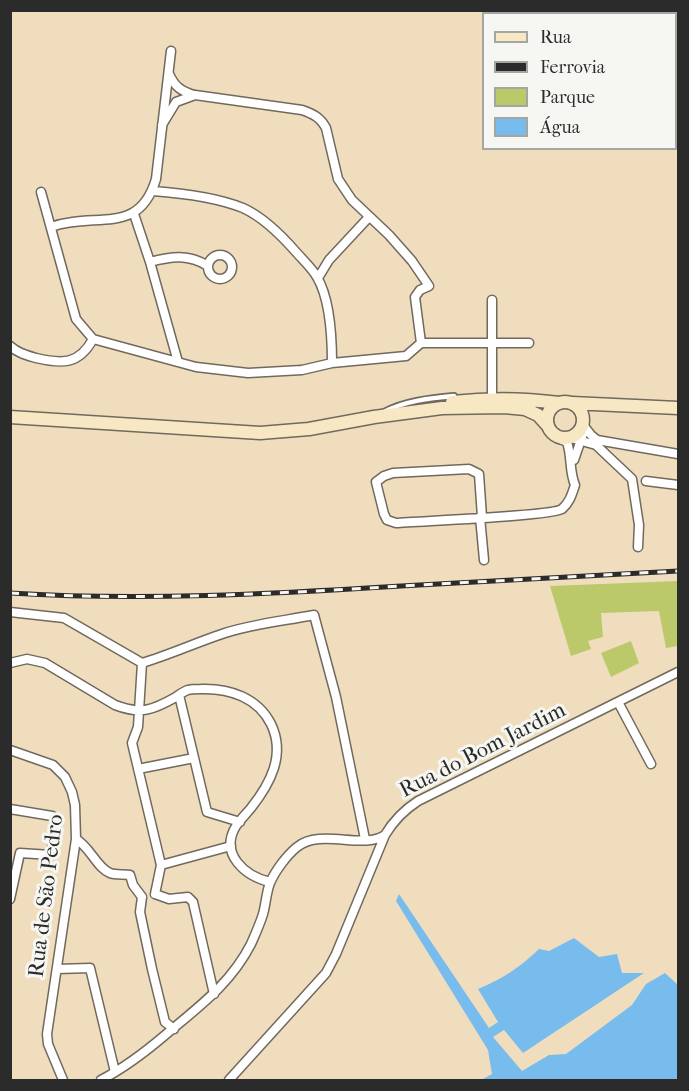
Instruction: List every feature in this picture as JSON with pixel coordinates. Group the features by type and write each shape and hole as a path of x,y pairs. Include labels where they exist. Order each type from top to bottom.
{"main road":[{"path":"374,417 397,409 480,399 678,408"},
{"path":"566,403 580,410 584,424"},
{"path":"548,426 549,411 566,403"},
{"path":"10,417 260,433 309,429 442,408 504,407 538,414 558,438 576,440 577,435 595,410 678,408"},
{"path":"10,422 54,419"}],"street":[{"path":"51,227 76,221 105,220 134,214 151,196 156,179 171,51"},
{"path":"169,72 173,83 181,91 302,110 315,115 322,121 326,128 338,179 352,200 397,243 429,286 420,290 415,297 421,344"},
{"path":"162,125 176,102 195,95"},
{"path":"153,190 224,202 244,209 265,222 289,244 318,278 332,336 332,363"},
{"path":"41,192 76,319 93,339 196,367 248,373 302,370 332,363 406,356 421,344 529,343"},
{"path":"134,214 178,362"},
{"path":"318,278 329,260 369,217"},
{"path":"150,262 170,256 198,260 208,266"},
{"path":"492,300 492,394"},
{"path":"11,348 23,354 58,363 73,360 88,350 93,339"},
{"path":"584,424 632,479 639,525 638,547"},
{"path":"558,438 567,442 571,453 571,475 575,485"},
{"path":"484,560 481,517 479,474 469,469 393,473 376,482 384,514 387,520 396,523 481,517 560,510 570,500 575,485 576,440 596,445 609,455"},
{"path":"597,440 678,454"},
{"path":"609,455 619,445"},
{"path":"646,481 678,485"},
{"path":"10,612 64,618 142,663 179,652 222,634 314,615 336,697 365,840"},
{"path":"10,663 27,659 45,663 115,705 138,711 151,710 188,690 221,689 238,693 264,712 272,726 277,745 276,765 263,793 240,822 232,837 231,846 237,862 255,879 267,898"},
{"path":"142,663 138,727 132,743 161,865 155,894"},
{"name":"Rua do Bom Jardim","path":"229,1080 326,973 385,835 405,809 678,672"},
{"path":"178,695 207,812 240,822"},
{"path":"618,702 651,764"},
{"name":"Rua de São Pedro","path":"10,750 53,765 65,777 75,805 76,839 47,1034 48,1044 63,1080"},
{"path":"138,769 194,758"},
{"path":"10,810 52,816 56,819 51,855 20,853 10,899"},
{"path":"101,1080 146,1052 213,994 231,974 250,945 263,915 270,882 291,852 310,841 376,841 385,835"},
{"path":"76,839 85,844 110,873 130,875 133,885 142,897 140,912 165,1022 165,1035"},
{"path":"161,865 231,846"},
{"path":"255,879 270,882"},
{"path":"142,897 155,894 169,899 188,897 193,902 213,994"},
{"path":"57,969 90,968 115,1072"},
{"path":"165,1022 174,1029"}],"lane":[{"path":"374,417 394,407 436,398 492,394 510,399"}],"green space":[{"path":"678,581 678,646 666,648 659,611 601,613 603,637 588,641 591,649 571,656 550,586"},
{"path":"631,641 639,663 611,677 601,653"}],"water":[{"path":"399,894 489,1028 498,1022 478,989 511,972 539,949 549,951 574,938 599,957 617,954 622,973 644,973 523,1053 504,1030 493,1037 522,1071 549,1055 566,1054 632,1005 646,984 665,973 678,985 678,1080 481,1080 492,1074 488,1050 396,901"}],"railway":[{"path":"10,593 157,596 303,592 678,571"}]}
